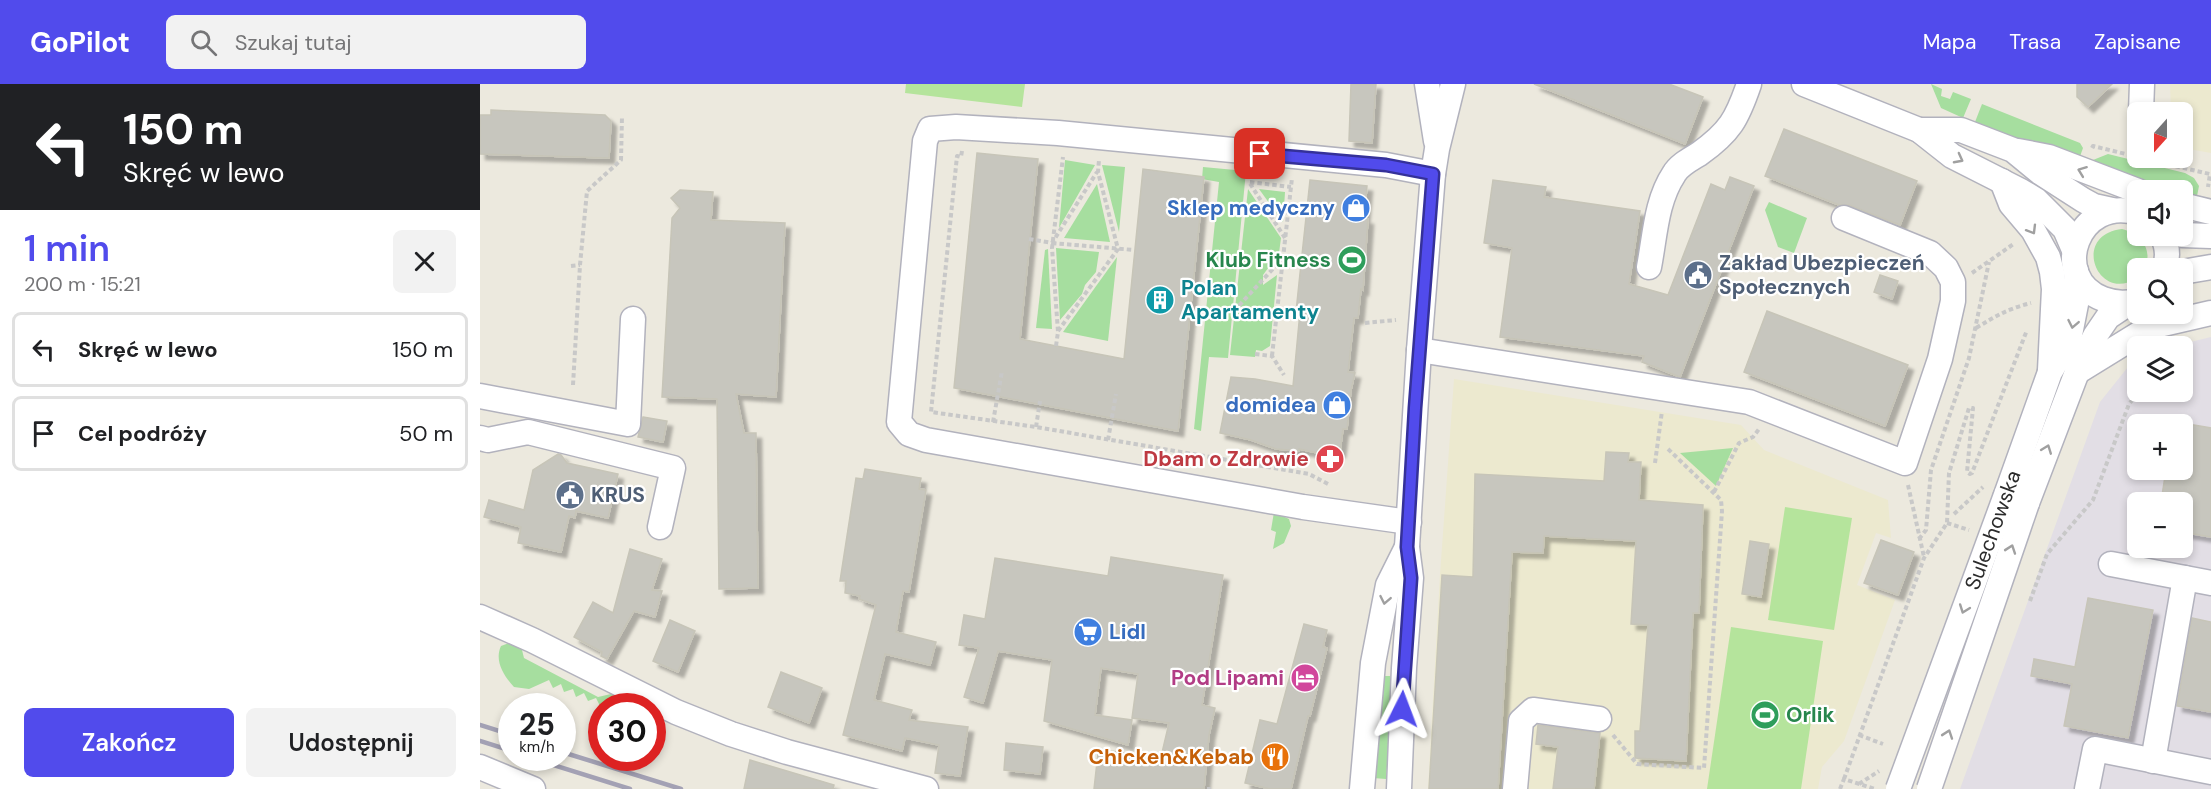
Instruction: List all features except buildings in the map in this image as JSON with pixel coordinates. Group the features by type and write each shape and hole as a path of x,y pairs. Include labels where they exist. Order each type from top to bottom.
{"street":[{"path":"1427,84 1437,149"},
{"path":"1399,789 1404,668 1411,578 1407,547 1419,350 1433,174 1453,84"},
{"path":"1649,267 1662,197 1675,171 1715,143 1729,129 1739,112 1749,84"},
{"path":"1804,84 1919,130 1952,156 2036,200 2065,229 2084,285 2096,296 2113,303 2127,302"},
{"path":"2141,102 2142,84"},
{"path":"1409,522 1303,507 926,440 909,434 899,422 925,141 930,129 956,127 1058,133 1386,165 1433,174"},
{"path":"1919,130 1961,130 2013,150 2049,157 2127,187"},
{"path":"2013,150 2041,173 2094,206 2112,210 2127,210"},
{"path":"2002,181 2011,204 2033,230 2048,257 2052,272 2054,289 2050,372"},
{"path":"2193,204 2209,203"},
{"path":"2075,260 2081,231 2086,224 2099,214 2112,210"},
{"path":"1419,350 1749,402 1905,463 1940,359 1953,302 1953,285 1946,268 1930,253 1844,218"},
{"path":"2193,235 2211,236"},
{"name":"Sulechowska","path":"1929,789 2016,499 2050,372 2069,340 2077,299 2075,260"},
{"path":"2193,270 2211,267"},
{"name":"Sulechowska","path":"1898,789 2016,499 2076,372 2108,316 2127,305"},
{"path":"2076,372 2150,327 2211,313"},
{"path":"480,396 628,424 633,319"},
{"path":"480,438 488,440 528,432 673,468 660,527"},
{"path":"1362,789 1372,663 1388,585 1407,547"},
{"path":"2110,564 2211,583"},
{"path":"2153,760 2185,578"},
{"path":"480,616 683,715 787,752 926,789"},
{"path":"1372,663 1404,668"},
{"path":"1515,789 1521,721 1533,711 1599,719"},
{"path":"2087,789 2095,749 2211,772"},
{"path":"480,767 533,789"}],"path":[{"path":"573,386 587,191 621,160 622,116"},
{"path":"1056,346 1058,332 1052,243 1063,153 1072,154"},
{"path":"961,157 957,156 931,412 1036,427 1309,474 1338,490"},
{"path":"1090,156 1100,157 1098,172 1118,249"},
{"path":"2184,168 2210,174 2209,203"},
{"path":"1284,375 1272,356 1293,170"},
{"path":"1052,243 1098,172"},
{"path":"1285,238 1249,182 1291,187"},
{"path":"1978,269 2023,238"},
{"path":"1029,239 1134,250"},
{"path":"1058,332 1118,249"},
{"path":"1234,311 1283,259"},
{"path":"1919,539 1926,530 1928,520 1931,470 1969,358 1989,262"},
{"path":"571,266 580,265"},
{"path":"1948,323 1976,328 1990,318 2010,309 2038,302"},
{"path":"1365,323 1396,320"},
{"path":"1840,789 1924,558 1947,524 1948,473 1969,408 1973,408 1967,472 1970,474 2030,322"},
{"path":"1255,354 1272,356"},
{"path":"993,422 1002,371"},
{"path":"1108,440 1116,394"},
{"path":"1036,427 1040,401"},
{"path":"2030,601 2047,554 2093,500 2131,402"},
{"path":"1655,463 1662,404"},
{"path":"1714,492 1739,443"},
{"path":"1599,719 1637,764 1704,768 1721,500 1668,448"},
{"path":"1905,463 1909,496 1924,558"},
{"path":"1954,514 1983,487"},
{"path":"1859,735 1883,744"},
{"path":"1844,779 1872,788"}],"shaded area":[{"path":"2170,84 2211,84 2211,153 2193,150 2193,102 2171,102"},
{"path":"2211,337 2211,789 1960,789 2100,402 2127,368 2127,402 2193,402 2193,341"},
{"path":"1454,379 1741,425 1764,450 1888,500 1891,538 1876,533 1857,585 1895,600 1844,741 1822,767 1818,789 1428,789"}],"green space":[{"path":"906,84 1025,84 1022,107 905,93"},
{"path":"1931,84 1942,89 1941,96 1950,99 1953,92 1971,99 1963,118 1941,108"},
{"path":"1982,104 2080,143 2083,148 2078,162 1975,122"},
{"path":"2108,154 2127,159 2127,168 2165,168 2185,173 2194,178 2199,186 2196,201 2193,200 2193,180 2127,180 2090,167 2093,160"},
{"path":"1065,160 1095,165 1059,228"},
{"path":"1102,165 1125,167 1119,232"},
{"path":"1203,167 1246,171 1228,358 1209,357 1201,431 1194,429 1219,182 1202,179"},
{"path":"1097,184 1110,242 1064,238"},
{"path":"1248,189 1281,238 1279,253 1263,275 1263,285 1277,275 1270,346 1262,351 1256,350 1255,357 1230,355"},
{"path":"1259,189 1285,192 1283,222"},
{"path":"1769,202 1807,218 1794,253 1778,247 1765,210"},
{"path":"2122,229 2127,230 2127,246 2145,246 2147,258 2127,258 2127,282 2123,284 2111,282 2101,276 2095,266 2094,254 2097,243 2106,234"},
{"path":"1056,248 1099,252 1096,272 1085,285 1082,294 1060,320"},
{"path":"1048,249 1052,329 1036,328 1045,250"},
{"path":"1117,257 1108,341 1063,332"},
{"path":"1733,448 1716,486 1680,453"},
{"path":"1785,507 1852,518 1834,630 1768,620"},
{"path":"1274,512 1289,519 1291,526 1284,543 1273,549 1276,532 1271,530"},
{"name":"Orlik","path":"1731,627 1823,641 1801,789 1707,789"},
{"path":"509,643 521,646 524,658 590,693 588,693 588,701 584,693 576,697 573,689 564,692 561,684 553,688 549,680 529,689 514,687 499,663 501,646"},
{"path":"1384,676 1390,676 1392,700 1386,779 1373,778 1380,694"}],"railway":[{"path":"480,725 498,731"},
{"path":"480,741 498,747"},
{"path":"576,756 681,789"},
{"path":"573,771 630,789"}],"place":[{"name":"Sklep medyczny","path":"1356,208"},
{"name":"Klub Fitness","path":"1352,260"},
{"name":"Zakład Ubezpieczeń Społecznych","path":"1698,275"},
{"name":"Polan Apartamenty","path":"1160,300"},
{"name":"domidea","path":"1337,405"},
{"name":"Dbam o Zdrowie","path":"1330,459"},
{"name":"KRUS","path":"570,495"},
{"name":"Lidl","path":"1088,632"},
{"name":"Pod Lipami","path":"1305,678"},
{"name":"Orlik","path":"1765,715"},
{"name":"Chicken&Kebab","path":"1275,757"}],"route":[{"path":"1260,154 1386,165 1433,174 1415,408 1407,547 1411,578 1402,709"}]}
